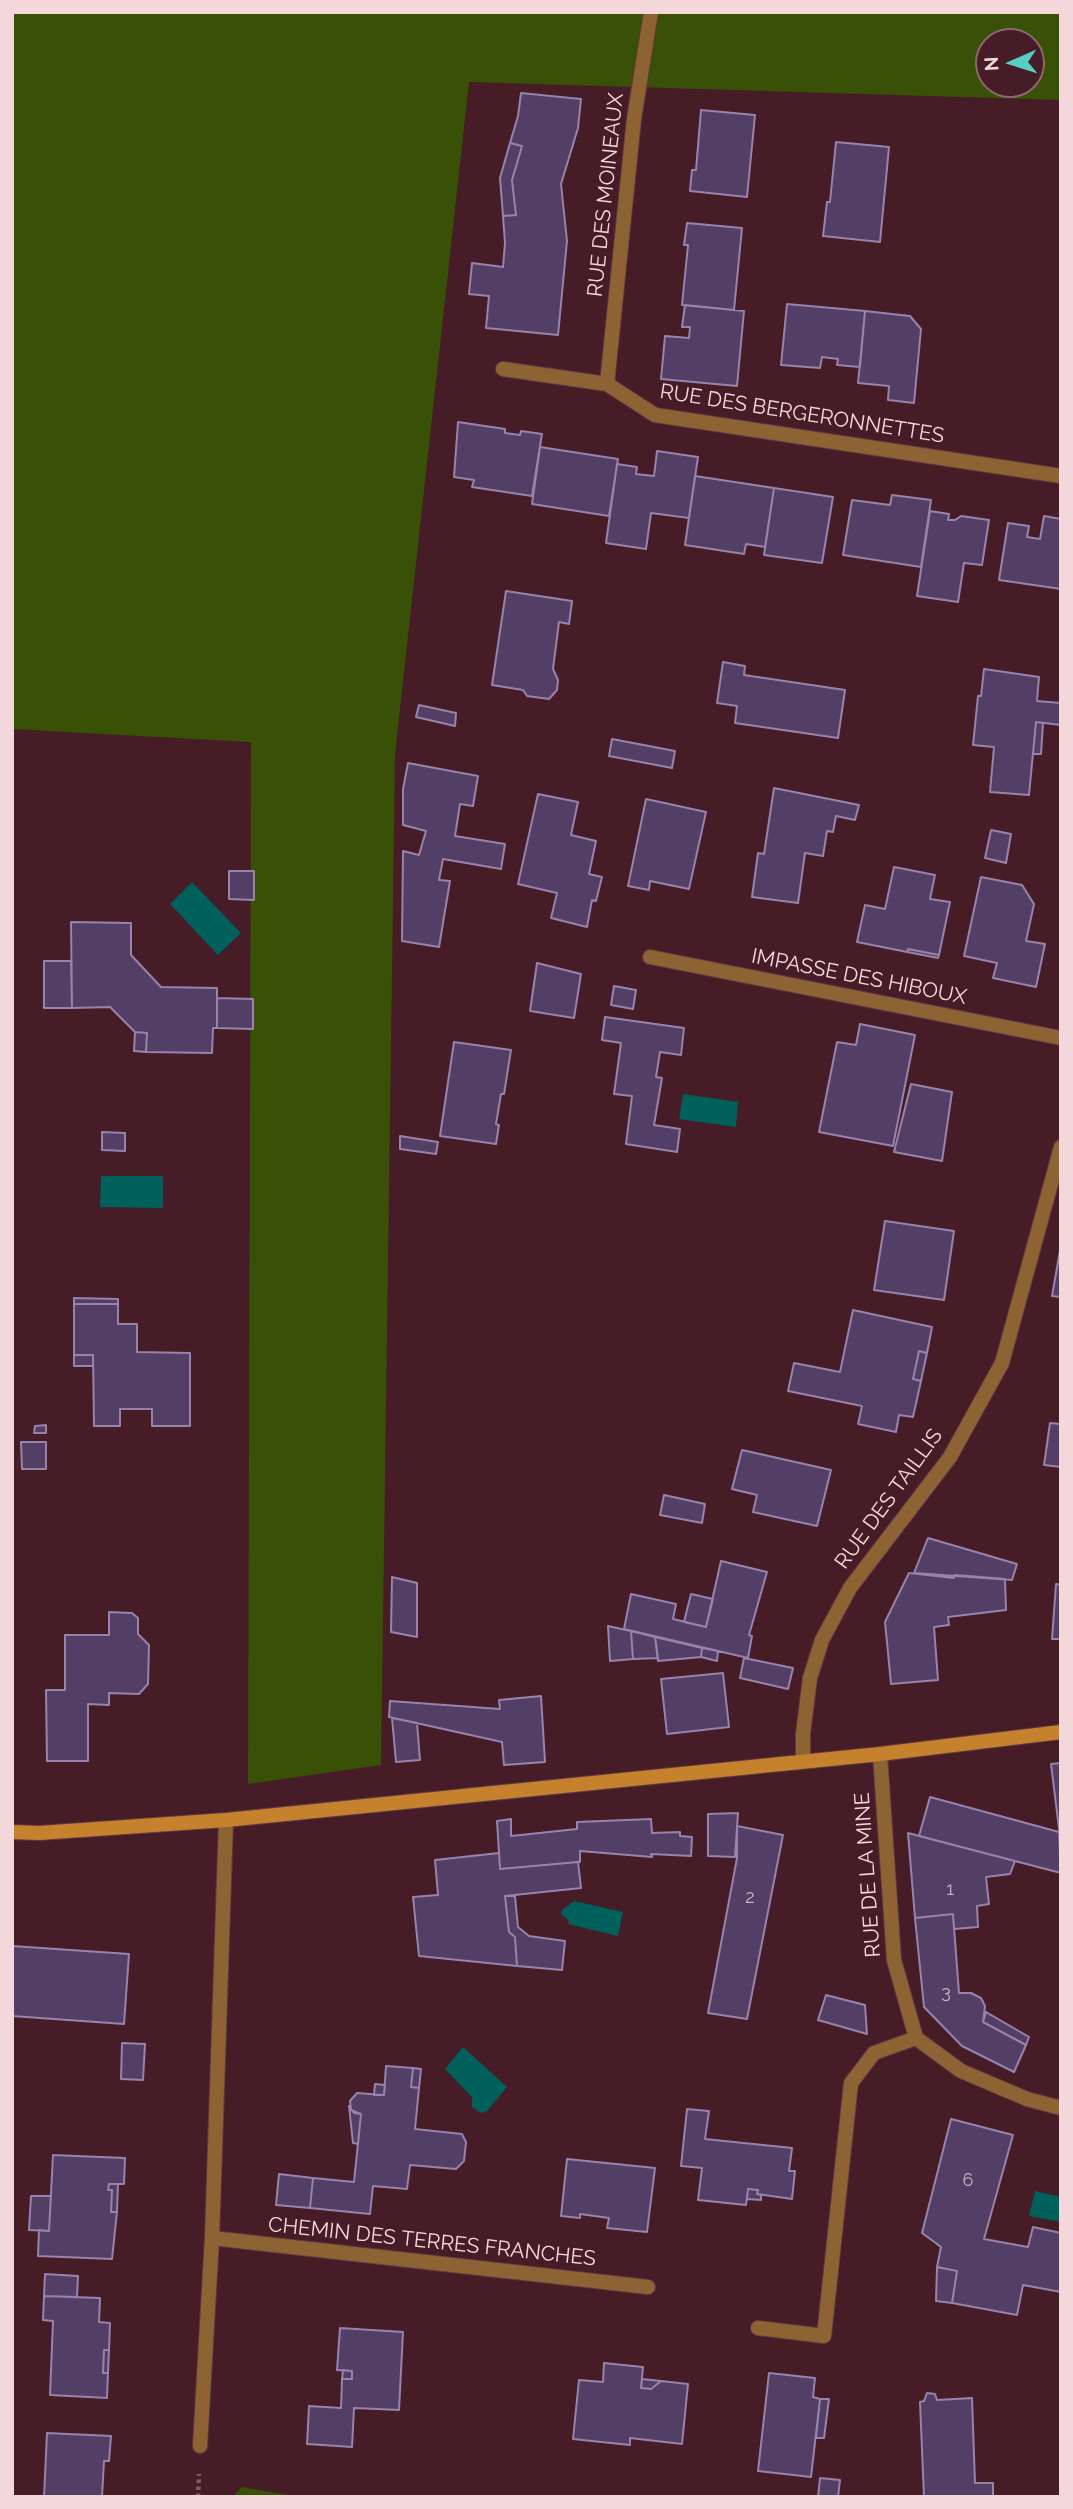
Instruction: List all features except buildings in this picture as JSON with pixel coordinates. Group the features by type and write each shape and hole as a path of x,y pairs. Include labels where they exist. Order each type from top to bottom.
{"main road":[{"path":"12,1832 39,1833 226,1819 880,1754 1061,1732"}],"street":[{"name":"RUE DES MOINEAUX","path":"607,384 634,119 651,12"},
{"name":"RUE DES BERGERONNETTES","path":"503,369 607,384 655,415 1061,476"},
{"name":"IMPASSE DES HIBOUX","path":"650,957 1061,1038"},
{"name":"RUE DES TAILLIS","path":"803,1761 803,1734 810,1678 822,1640 850,1587 950,1457 1002,1363 1061,1147"},
{"name":"RUE DE LA MINE","path":"880,1754 894,1960 916,2038"},
{"path":"200,2445 212,2238 226,1819"},
{"path":"758,2328 824,2336 851,2083 874,2053 916,2038 961,2071 1027,2099 1061,2108"},
{"name":"CHEMIN DES TERRES FRANCHES","path":"212,2238 648,2287"}],"green space":[{"path":"12,12 1061,12 1061,100 995,98 1045,98 1045,28 975,28 975,97 469,82 395,754 381,1765 248,1784 251,742 12,729"},
{"path":"242,2487 299,2497 233,2497"}],"water":[{"path":"192,882 241,933 218,955 170,904"},
{"path":"683,1094 738,1102 736,1127 679,1119"},
{"path":"101,1176 163,1176 163,1208 100,1207"},
{"path":"574,1901 623,1912 618,1936 568,1924 569,1921 561,1914 562,1910"},
{"path":"463,2047 507,2087 487,2111 481,2113 472,2107 472,2097 445,2069"},
{"path":"1035,2191 1061,2197 1061,2222 1029,2216"}]}
